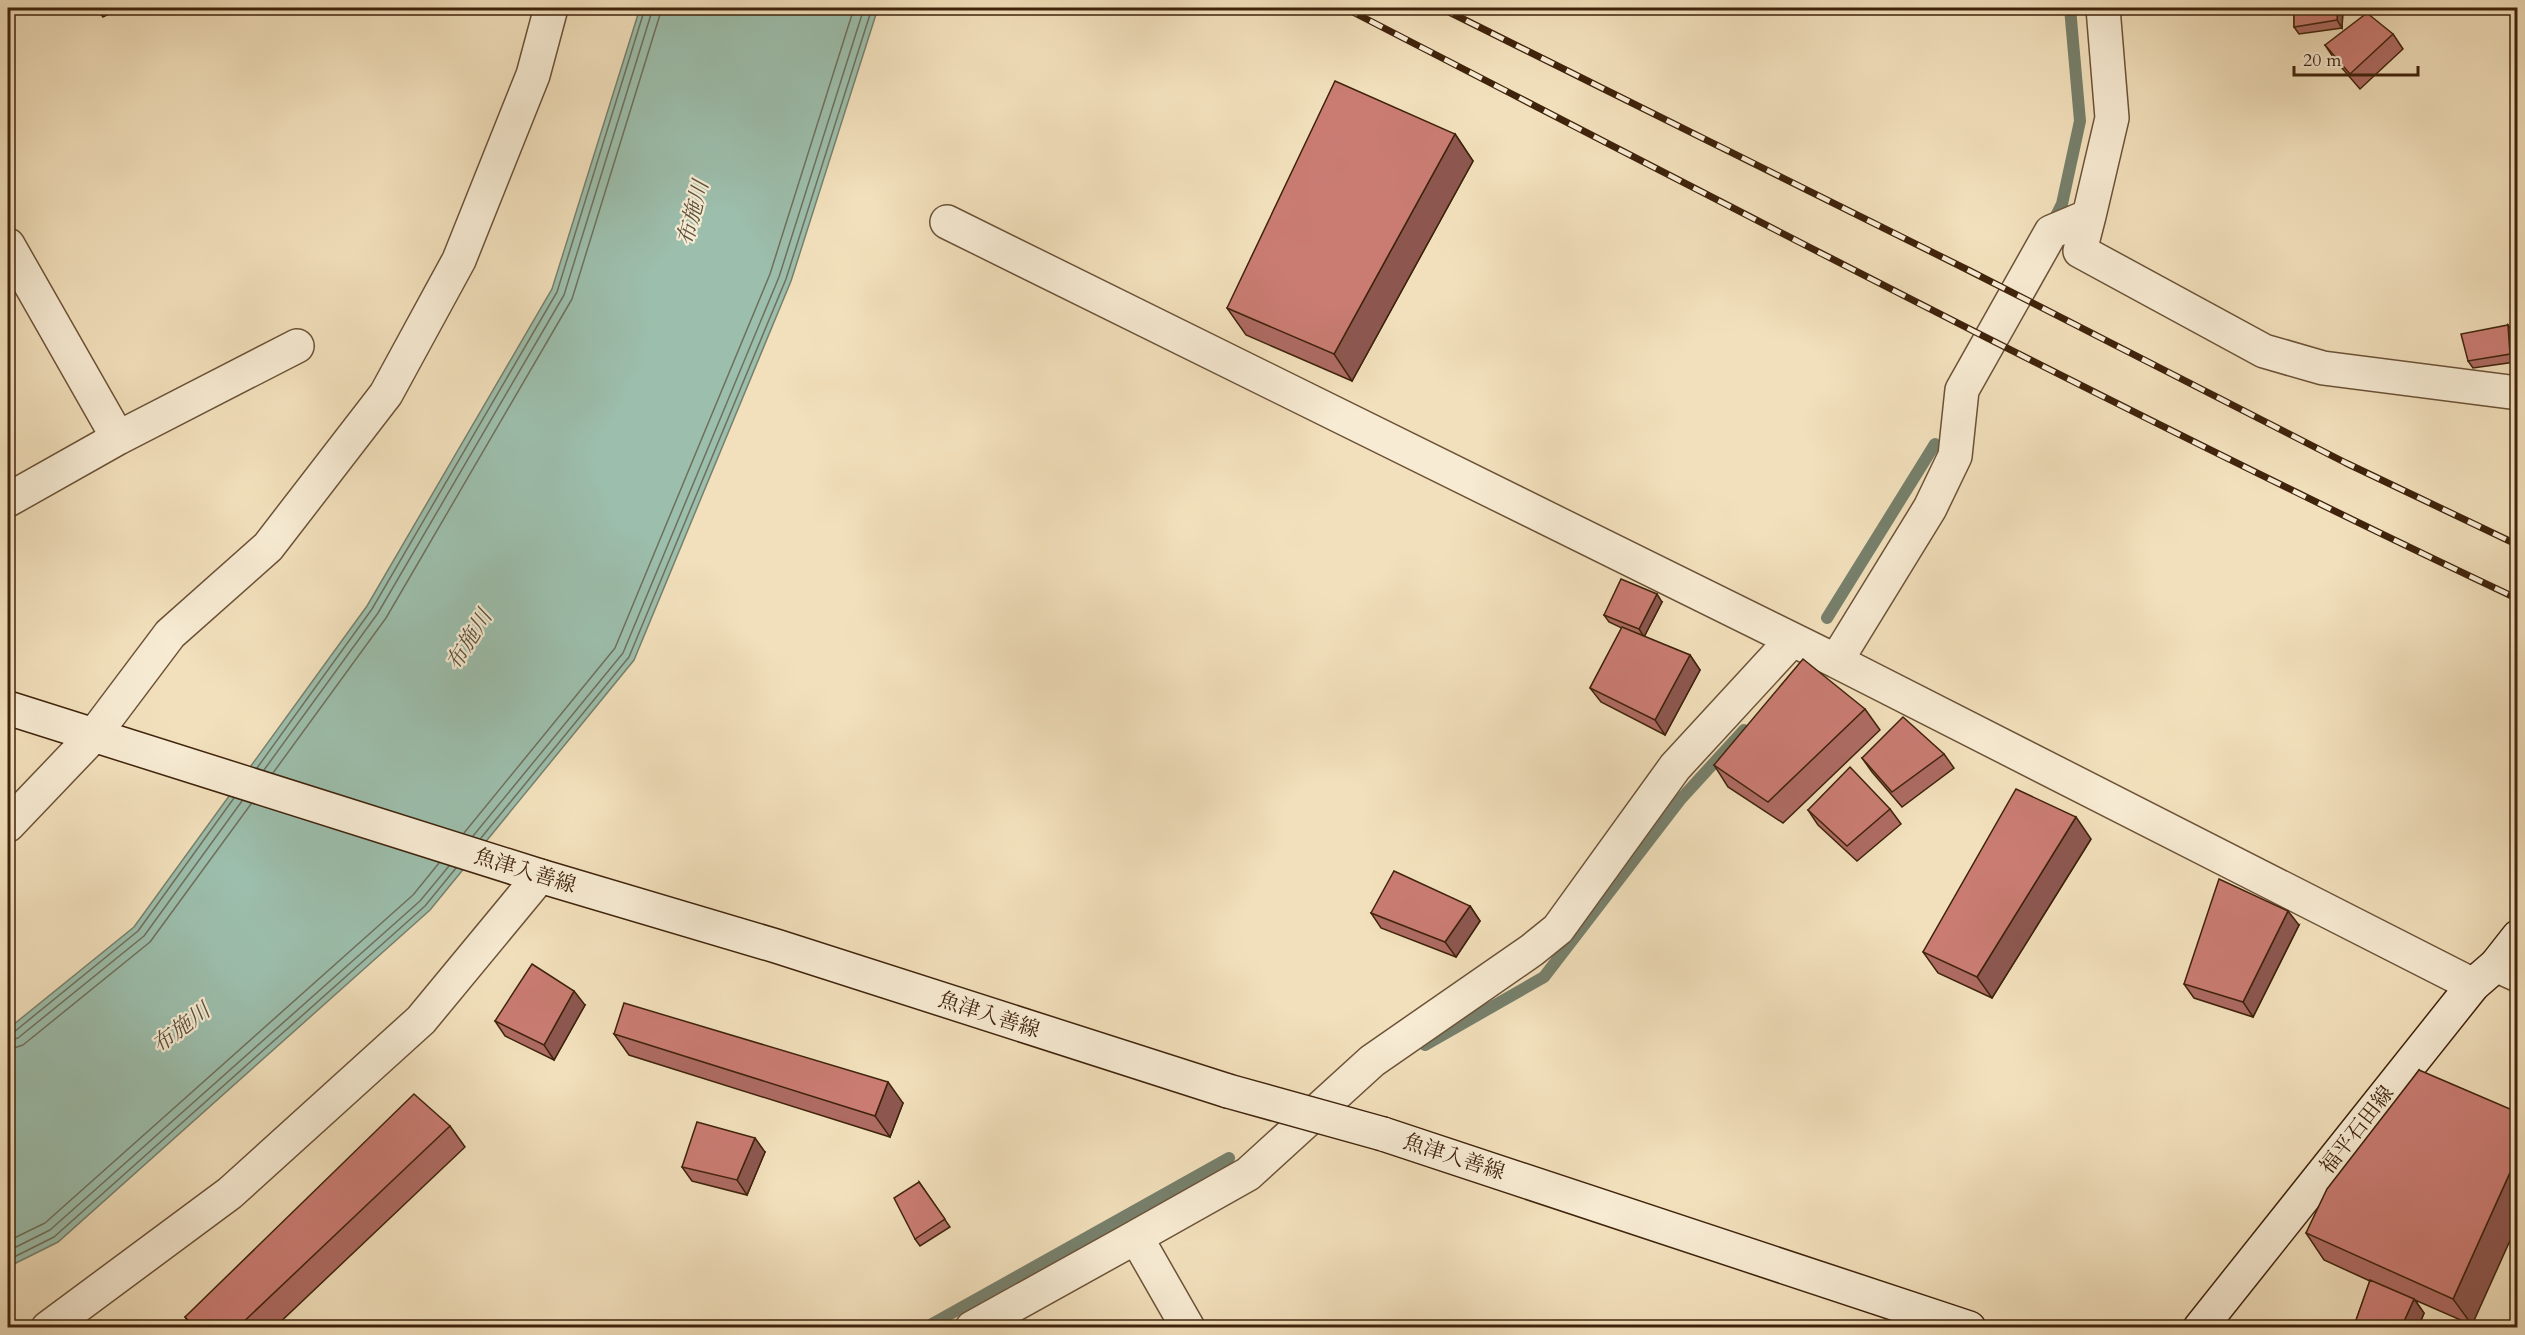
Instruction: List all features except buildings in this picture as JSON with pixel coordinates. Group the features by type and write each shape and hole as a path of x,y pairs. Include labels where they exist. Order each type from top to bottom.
{"street":[{"path":"8,825 94,735 170,634 268,547 386,394 459,260 533,75 551,8"},
{"path":"2103,8 2112,118 2080,251 2264,351 2323,368 2517,393"},
{"path":"1836,661 1930,508 1955,456 1962,390 2040,251 2051,232 2089,216"},
{"path":"947,222 1792,640 2495,975"},
{"path":"8,245 118,438"},
{"path":"8,500 118,438 297,346"},
{"path":"972,1328 1248,1174 1372,1061 1532,950 1558,929 1675,767 1792,640"},
{"name":"魚津入善線","path":"8,708 128,748 528,872 776,946 1228,1091 1383,1134 1969,1328"},
{"path":"48,1328 230,1193 421,1020 528,872"},
{"name":"福平石田線","path":"2200,1328 2495,975 2517,937"},
{"path":"1136,1237 1188,1328"}],"water":[{"name":"布施川","path":"640,8 878,8 791,281 634,660 430,910 58,1242 8,1267 8,1029 134,927 367,606 552,289"}],"waterway":[{"path":"2055,218 2062,204 2080,121 2070,8"},
{"path":"1827,618 1935,444"},
{"path":"1425,1045 1544,977 1680,800 1744,730"},
{"path":"925,1328 1229,1158"}],"railway":[{"path":"1345,8 2075,383 2518,599"},
{"path":"1441,8 1970,271 2346,463 2518,545"}]}
